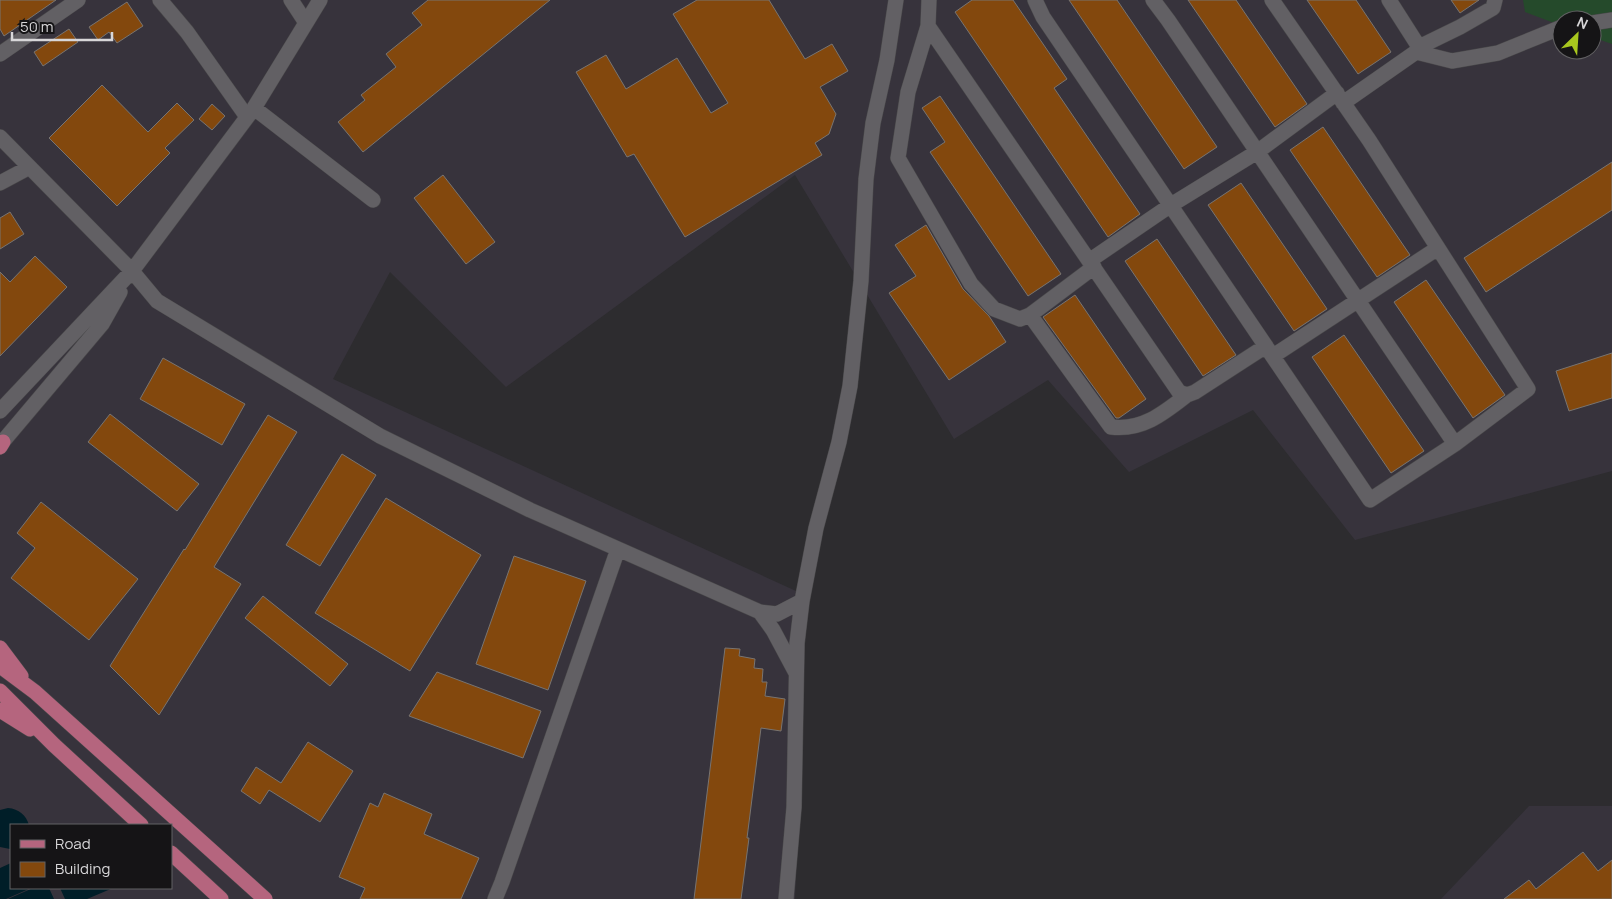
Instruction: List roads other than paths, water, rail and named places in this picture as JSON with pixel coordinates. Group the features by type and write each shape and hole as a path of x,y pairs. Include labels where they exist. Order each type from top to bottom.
{"main road":[{"path":"0,648 35,692"},
{"path":"0,666 35,692 265,899"},
{"path":"0,691 54,745 140,824"},
{"path":"0,710 54,745"},
{"path":"172,854 221,899"}],"street":[{"path":"0,54 78,0"},
{"path":"160,0 251,113 373,200"},
{"path":"291,0 306,23"},
{"path":"786,899 794,807 797,643 802,601 816,528 839,442 850,386 861,281 866,179 873,123 887,60 896,0"},
{"path":"929,0 928,26 908,92 898,158 972,284 994,309 1020,319 1030,315 1091,264 1171,205 1417,49 1492,8 1495,0"},
{"path":"1035,0 1043,17 1370,500 1454,444 1528,389 1340,98 1272,0"},
{"path":"1153,0 1454,444"},
{"path":"1388,0 1417,49 1452,61 1498,53 1552,31"},
{"path":"0,411 132,271 251,113 320,2"},
{"path":"928,26 1179,392 1187,396"},
{"path":"0,137 28,168 132,271 157,301 380,436 530,510 760,612 777,614 802,601"},
{"path":"0,183 28,168"},
{"path":"1030,315 1111,427 1122,429 1156,419 1187,396 1358,300 1438,248"},
{"path":"1,445 102,324 132,271"},
{"path":"495,899 618,549"},
{"path":"760,612 773,630 797,675"}],"water":[{"path":"8,808 16,810 22,813 29,824 10,824 10,849 0,847 0,810"},
{"path":"10,863 10,889 29,889 6,899 0,899 0,868"},
{"path":"31,889 49,889 54,899 8,899"},
{"path":"60,889 111,889 87,899 65,899"}]}
